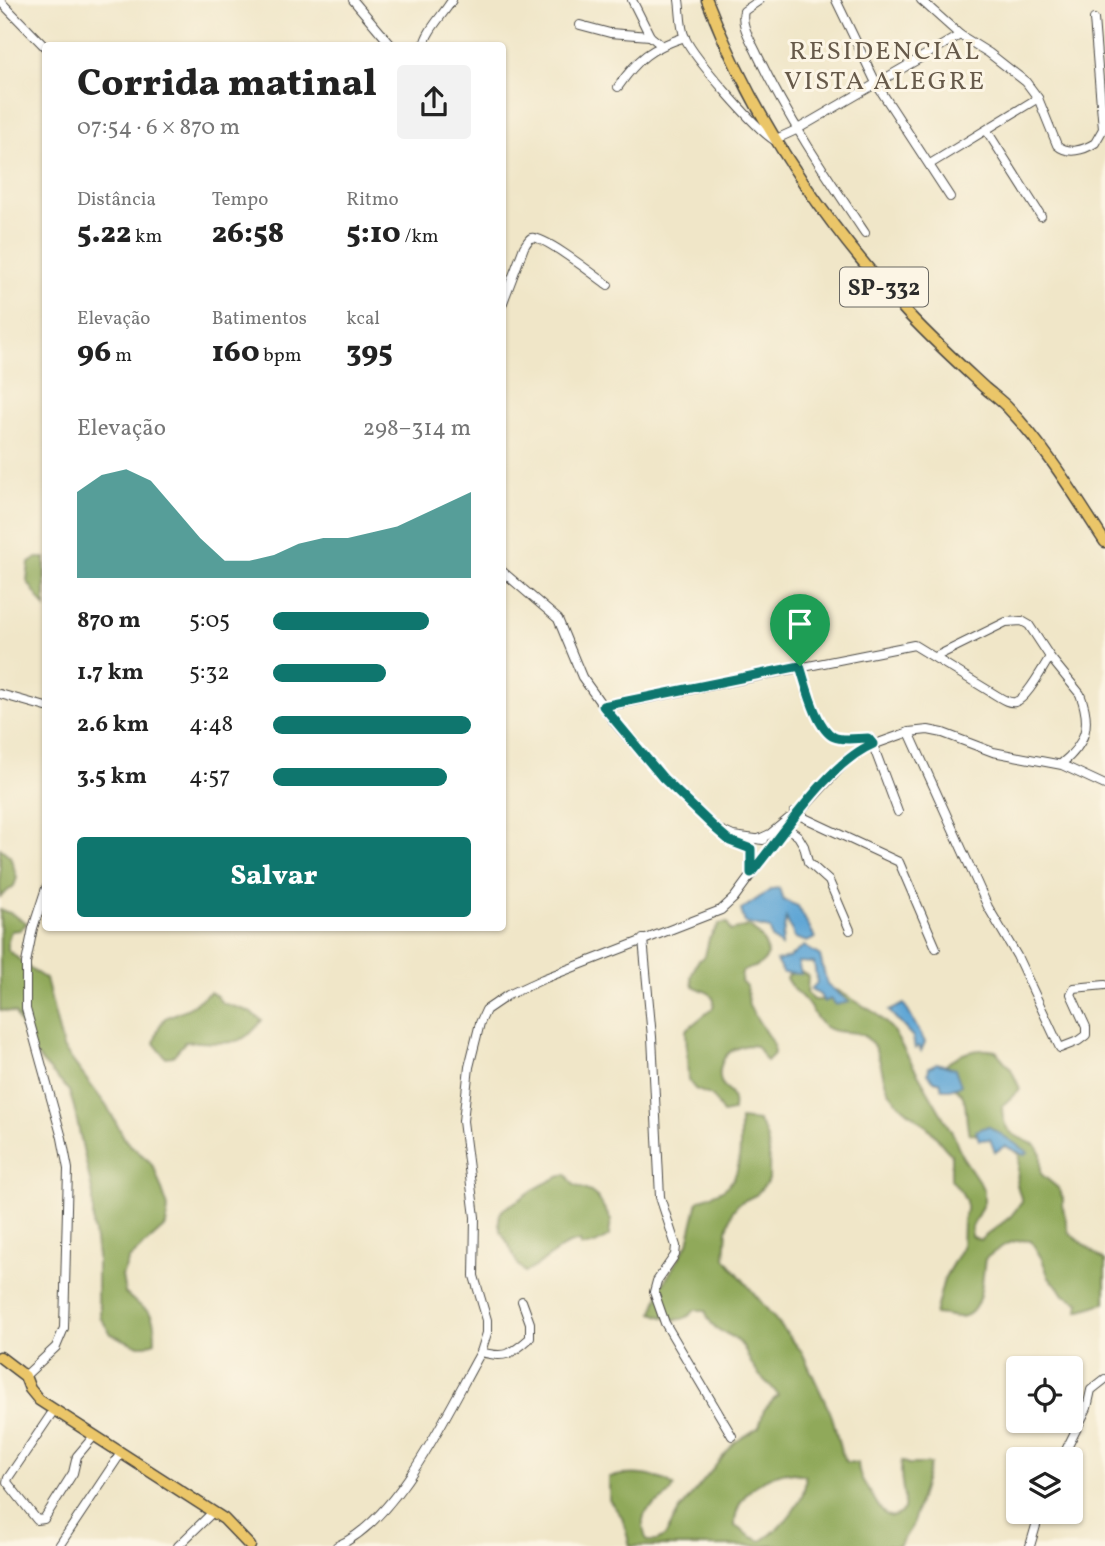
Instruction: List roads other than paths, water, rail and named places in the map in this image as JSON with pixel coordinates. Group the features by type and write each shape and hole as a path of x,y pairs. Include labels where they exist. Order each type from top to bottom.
{"main road":[{"name":"SP-332","path":"706,0 738,72 774,140 807,190 851,248 903,308 1025,425 1070,487 1105,542"},
{"path":"0,1357 25,1376 30,1389 39,1400 213,1512 233,1526 250,1546"}],"street":[{"path":"352,0 389,42"},
{"path":"425,42 429,32 452,0"},
{"path":"632,0 650,36 661,45"},
{"path":"679,0 685,37 698,58 751,121 774,140 877,85 960,35"},
{"path":"760,0 744,10 743,23 796,130 865,233"},
{"path":"836,0 877,85 950,197"},
{"path":"921,0 960,35 1026,82 1038,98 1052,136 1062,150 1069,151 1088,147 1100,138 1103,129 1094,19"},
{"path":"0,1 42,44"},
{"path":"580,25 610,33 650,36"},
{"path":"618,87 642,57 661,45 685,37"},
{"path":"930,164 1038,98"},
{"path":"987,131 1041,216"},
{"path":"506,294 524,247 529,239 533,238 538,238 608,285"},
{"path":"506,574 558,619 582,677 663,778 730,841 761,856 767,852"},
{"path":"935,657 1006,622 1015,620 1029,625 1083,701 1085,736 1075,754 1061,764"},
{"path":"603,706 914,645 999,697 1009,702 1017,702 1025,695 1050,657"},
{"path":"800,666 819,720 827,732 839,738 868,738 873,744 898,813"},
{"path":"0,694 42,706"},
{"path":"751,873 751,850 757,839 770,834 795,814 851,756 873,744 909,732 928,730 943,733 993,752 1061,764 1105,785"},
{"path":"909,732 988,907 1017,956 1060,1048 1086,1035 1086,1027 1071,994 1079,986 1105,985"},
{"path":"1074,770 1075,754"},
{"path":"337,1546 363,1530 386,1510 415,1468 481,1352 488,1334 487,1320 474,1276 475,1217 463,1121 469,1067 486,1010 508,995 721,910 734,898 795,814"},
{"path":"795,814 899,862 936,948"},
{"path":"786,827 798,836 808,862 829,881 850,930"},
{"path":"716,829 766,842 767,852"},
{"path":"25,1376 56,1347 64,1328 68,1169 26,1009 26,962 42,900"},
{"path":"643,939 652,1037 660,1197 676,1246 675,1255 657,1281 654,1292 665,1323 732,1436"},
{"path":"481,1352 502,1357 517,1350 530,1338 530,1323 522,1301"},
{"path":"1068,1447 1087,1408 1091,1390 1105,1379"},
{"path":"54,1410 8,1478 9,1487 37,1520 44,1518 73,1474 77,1457 94,1436"},
{"path":"59,1546 121,1453"},
{"path":"178,1546 213,1512"},
{"path":"1030,1546 1036,1524"}],"water":[{"path":"779,888 783,900 798,906 815,938 807,942 795,938 786,918 781,946 772,938 770,929 745,923 741,910 772,889"},
{"path":"804,946 820,956 827,984 849,1002 836,1005 831,999 824,1002 820,995 811,989 817,983 814,963 798,962 801,974 783,973 776,961 789,958"},
{"path":"904,1004 925,1042 921,1051 918,1046 915,1049 913,1037 889,1011"},
{"path":"937,1063 955,1069 961,1085 942,1089 940,1081 934,1081 928,1074 929,1067"},
{"path":"988,1126 1028,1152 1024,1155 1005,1146 995,1152 990,1139 979,1140 976,1131"}],"district":[{"name":"RESIDENCIAL VISTA ALEGRE","path":"885,65"}]}
